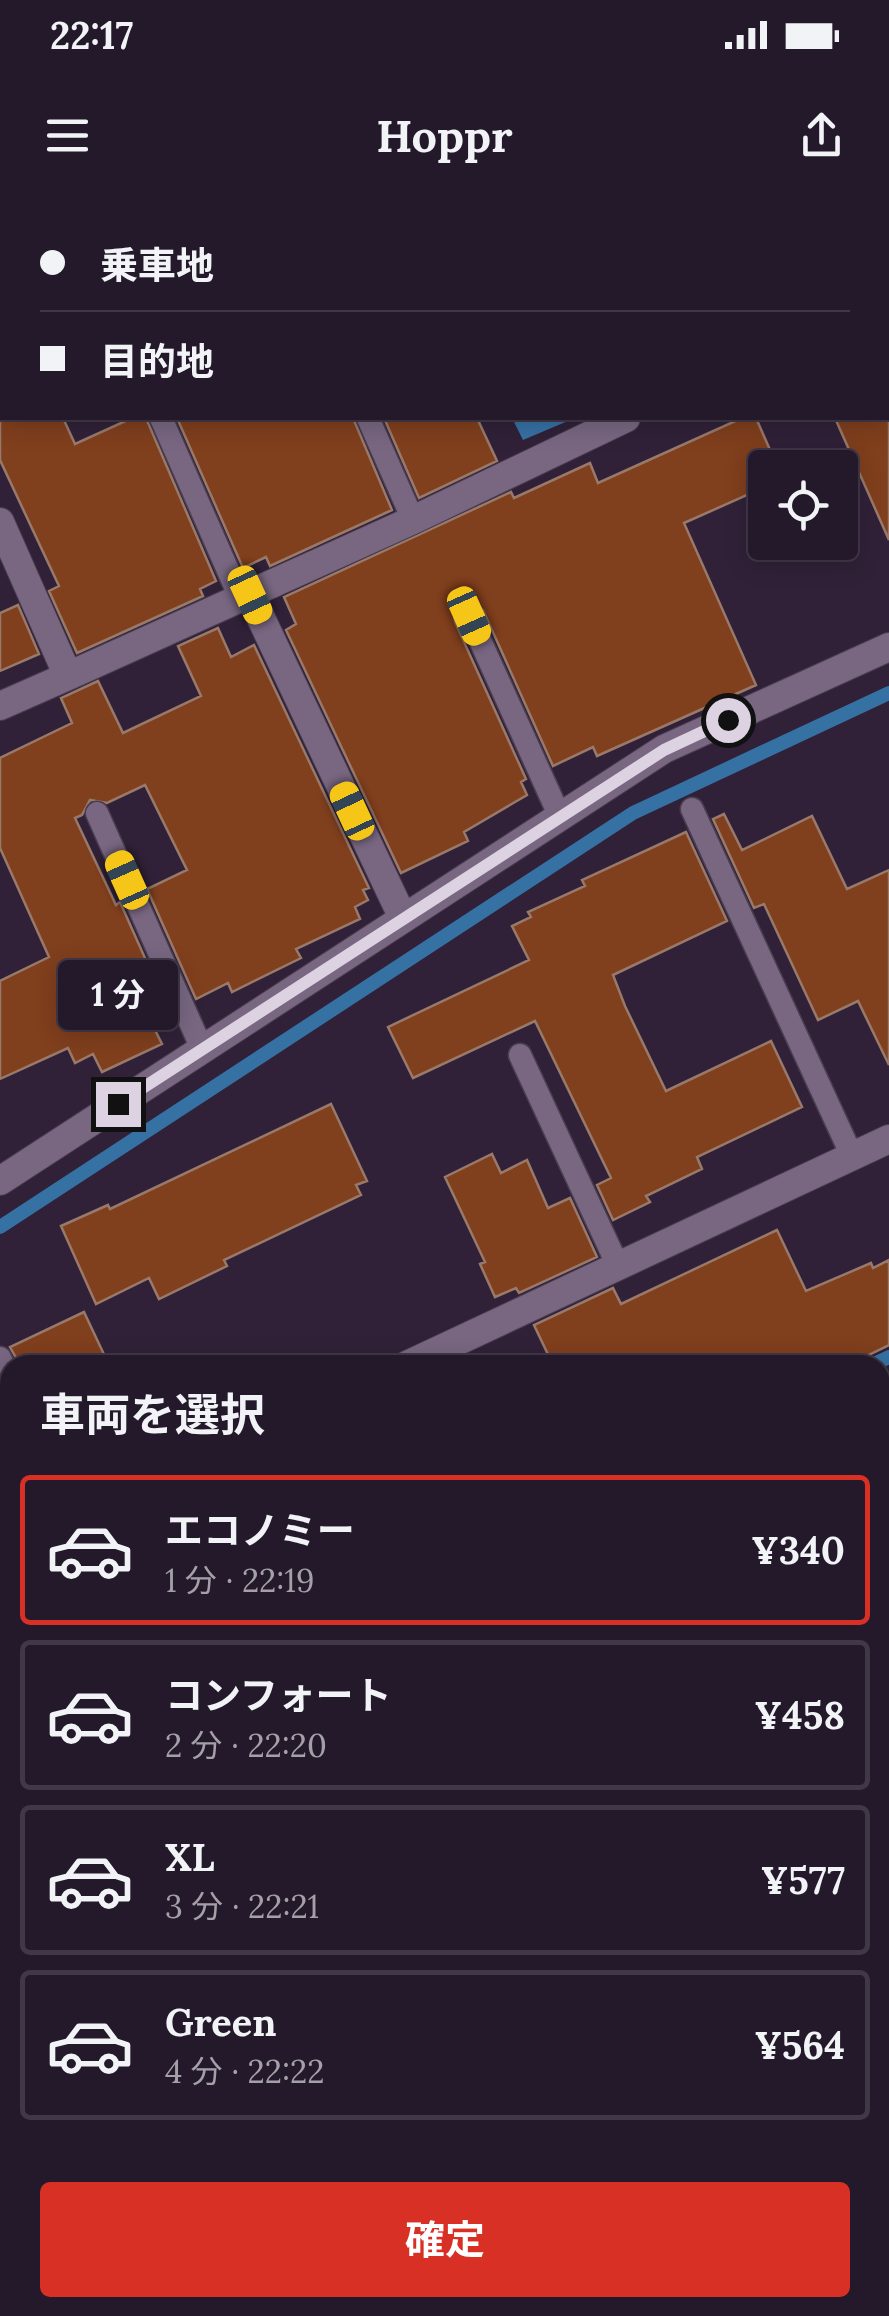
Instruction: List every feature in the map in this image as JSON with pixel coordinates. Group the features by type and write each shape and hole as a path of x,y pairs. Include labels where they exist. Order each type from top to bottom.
{"street":[{"path":"0,706 413,520 622,420"},
{"path":"0,522 68,676"},
{"path":"245,597 403,918"},
{"path":"0,1180 664,750 889,647"},
{"path":"429,1355 889,1139"}],"lane":[{"path":"162,420 245,597"},
{"path":"369,420 413,520"},
{"path":"469,616 560,817"},
{"path":"692,809 852,1156"},
{"path":"96,812 202,1049"},
{"path":"520,1055 618,1266"}],"water":[{"path":"513,420 570,420 523,440"}],"building":[{"path":"0,420 64,420 75,444 128,420 147,420 216,581 200,589 203,596 77,653 49,591 59,586 0,460"},
{"path":"178,420 354,420 392,510 270,566 266,557 243,568"},
{"path":"385,420 478,420 497,461 419,498"},
{"path":"738,420 757,420 770,450 748,450 748,495 684,523 756,685 597,756 593,747 553,766 483,610 471,601 462,603 454,614 455,622 526,779 521,782 527,795 464,832 468,841 401,873 286,630 296,624 284,597 511,492 514,498 590,463 598,483"},
{"path":"836,420 889,420 889,540 858,470 858,450 849,450"},
{"path":"18,605 39,654 0,671 0,613"},
{"path":"218,628 231,657 254,645 369,888 363,890 368,900 355,907 360,919 296,949 301,958 232,992 228,983 196,999 147,889 187,870 145,785 107,803 90,800 82,815 75,818 116,905 120,902 169,1012 151,1022 162,1044 102,1072 93,1054 75,1063 68,1048 0,1079 0,981 49,957 0,848 0,758 72,723 61,698 98,681 123,733 201,696 178,646"},
{"path":"724,814 742,850 812,816 847,889 889,870 889,1065 858,1001 818,1020 764,904 754,908 713,819"},
{"path":"686,832 727,921 613,975 625,1006 666,1091 771,1041 802,1107 697,1157 702,1169 646,1196 650,1202 613,1220 597,1185 611,1178 535,1021 413,1078 388,1027 529,960 512,926 531,917 528,912 585,886 582,880"},
{"path":"331,1104 367,1181 356,1185 361,1195 224,1260 227,1266 159,1299 149,1278 96,1304 61,1226 108,1205 110,1209"},
{"path":"492,1154 501,1173 527,1160 548,1208 570,1198 597,1257 519,1293 516,1288 495,1297 480,1264 485,1262 445,1177"},
{"path":"777,1230 806,1291 871,1263 873,1268 889,1260 889,1345 868,1355 548,1355 534,1325 613,1288 621,1304"},
{"path":"84,1312 104,1355 14,1355 10,1347"}],"waterway":[{"path":"0,1227 633,813 889,693"}],"route":[{"path":"118,1104 664,750 728,720"}]}
